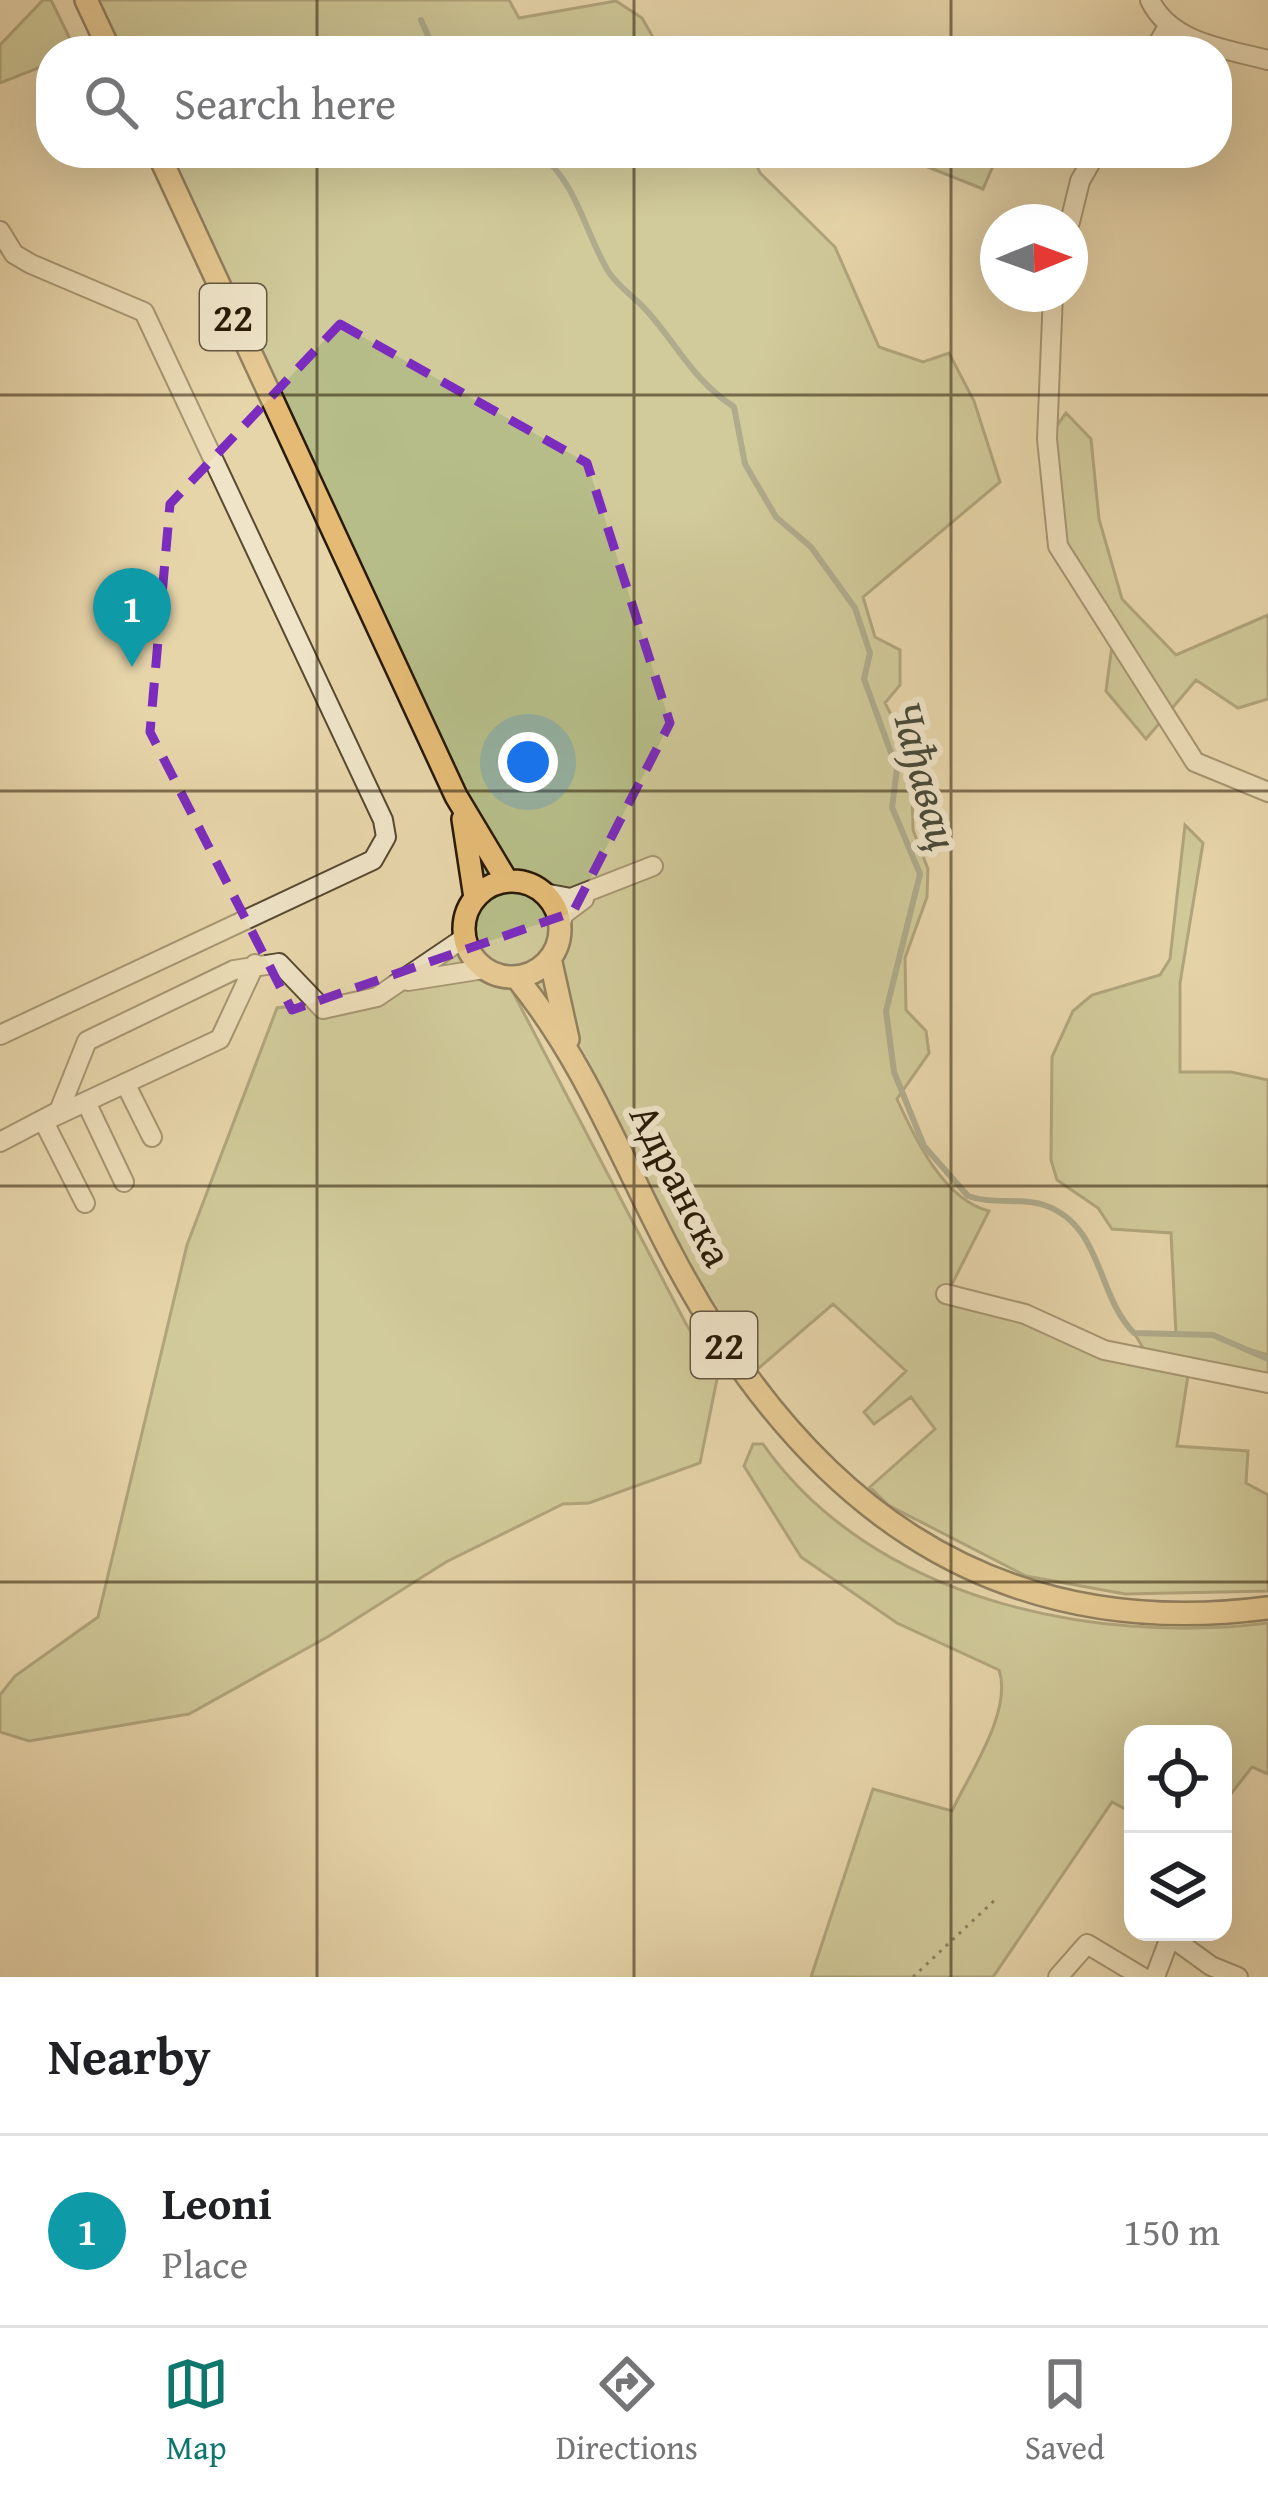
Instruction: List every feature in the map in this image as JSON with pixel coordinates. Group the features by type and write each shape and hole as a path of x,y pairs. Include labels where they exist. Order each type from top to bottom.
{"main road":[{"path":"86,0 103,36"},
{"name":"22","path":"165,168 456,796 507,881"},
{"name":"22","path":"456,796 475,898 464,922 464,938"},
{"path":"475,898 507,881 544,893 560,925"},
{"name":"22","path":"550,958 560,925"},
{"path":"464,938 484,969 517,977 550,958"},
{"name":"Адранска","path":"550,958 574,1063"},
{"name":"Адранска","path":"517,977 574,1063 671,1253 738,1367 797,1443 883,1518 973,1573 1067,1603 1161,1616 1268,1608"}],"street":[{"path":"1150,0 1157,16 1187,36"},
{"path":"1162,36 1169,24"},
{"path":"1232,50 1268,60"},
{"path":"1074,204 1087,168"},
{"path":"0,231 14,254 31,264 144,312 383,820 386,837 373,860 0,1035"},
{"path":"1052,312 1047,439 1058,546 1195,762 1268,792"},
{"path":"544,893 571,898 653,866"},
{"path":"560,925 574,905 622,879"},
{"path":"48,1120 87,1041 255,964 279,963 288,969 322,1009 376,997 464,938"},
{"path":"0,1142 227,1033 255,964"},
{"path":"397,984 484,969"},
{"path":"125,1083 152,1137"},
{"path":"86,1102 124,1182"},
{"path":"48,1120 86,1203"},
{"path":"946,1294 1025,1314 1104,1350 1268,1383"},
{"path":"1155,1977 1170,1941"},
{"path":"1180,1941 1211,1966 1238,1977"},
{"path":"1058,1977 1087,1944 1142,1977"}],"path":[{"path":"913,1977 997,1898"}],"highlighted area":[{"path":"340,324 587,463 670,723 573,912 292,1010 150,732 170,504"}],"green space":[{"path":"43,0 51,0 69,36 36,36 36,69 0,83 0,45"},
{"path":"89,0 509,0 519,18 616,1 642,18 652,36 105,36"},
{"path":"165,168 758,168 835,247 879,347 923,362 949,353 974,401 1000,482 863,597 875,637 900,650 900,685 885,703 911,753 913,830 928,869 927,897 905,958 906,1010 926,1031 929,1053 897,1099 922,1149 945,1181 973,1205 989,1211 947,1294 1150,1359 1134,1333 1176,1335 1171,1233 1112,1229 1098,1208 1057,1180 1051,1160 1052,1057 1073,1011 1092,995 1160,975 1170,959 1185,825 1203,843 1180,983 1180,1072 1231,1072 1268,1080 1268,1355 1235,1345 1268,1359 1268,1383 1189,1369 1177,1446 1248,1451 1246,1483 1268,1495 1268,1591 1125,1594 1026,1576 888,1505 870,1487 935,1429 911,1397 874,1424 864,1412 906,1371 833,1304 746,1379 619,1143 556,999 540,1007 524,976 545,961 557,943 559,924 553,906 524,883 502,883 478,894 466,831"},
{"path":"930,168 992,168 983,189"},
{"path":"1066,413 1091,439 1099,519 1122,599 1176,655 1268,615 1268,699 1238,708 1196,680 1146,739 1106,691 1113,638 1058,546 1047,439"},
{"path":"512,891 540,902 551,930 540,958 512,969 484,958 473,930 484,902"},
{"path":"464,938 480,965 505,977 686,1324 718,1374 700,1463 589,1503 563,1504 446,1562 329,1636 189,1714 29,1741 0,1732 0,1695 15,1676 98,1617 187,1245 277,1008 380,995 445,971 436,958"},
{"path":"753,1444 763,1444 809,1497 863,1540 924,1575 990,1600 1059,1617 1130,1626 1268,1623 1268,1774 1252,1767 1232,1793 1232,1725 1124,1725 1124,1808 1112,1802 993,1977 811,1977 873,1789 952,1811 995,1723 1002,1686 999,1670 897,1623 801,1557 744,1466"}],"waterway":[{"name":"Чађавац","path":"421,20 428,36"},
{"name":"Чађавац","path":"554,168 612,277 647,311 697,374 734,407 745,464 776,517 811,547 855,608 870,653 864,679 897,769 892,807 920,874 886,1011 894,1072 924,1146 968,1196 1044,1205 1078,1228 1112,1300 1134,1333 1213,1335 1268,1359"}],"place":[{"name":"Leoni","path":"132,667"}]}
